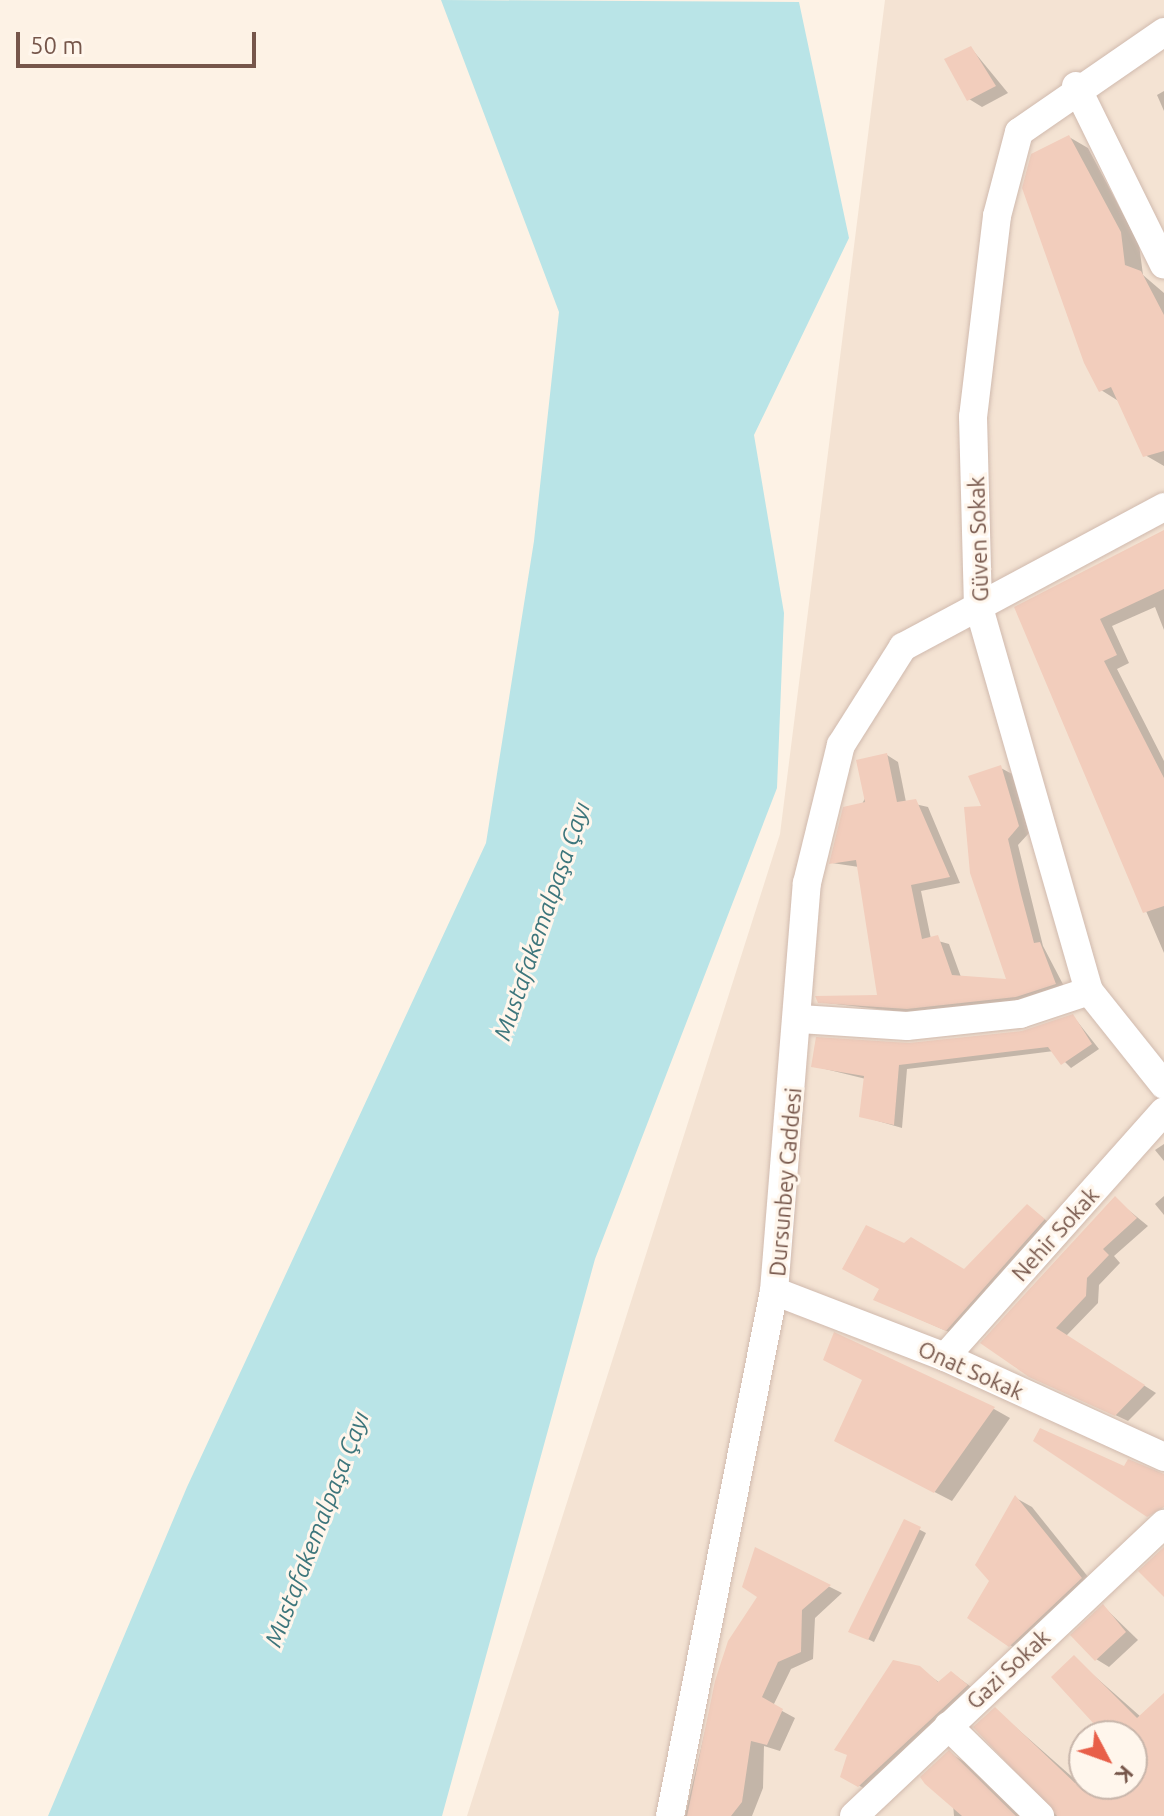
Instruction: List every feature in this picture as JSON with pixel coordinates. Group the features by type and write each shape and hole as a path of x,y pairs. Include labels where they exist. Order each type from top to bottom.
{"street":[{"name":"Güven Sokak","path":"1164,32 1076,86 1019,132 997,216 973,417 978,604 1089,991 1164,1085"},
{"path":"1076,86 1164,265"},
{"name":"Dursunbey Caddesi","path":"670,1816 774,1291 800,1019 807,883 841,745 903,647 978,604 1164,507"},
{"path":"800,1019 907,1026 1020,1014 1089,991"},
{"name":"Nehir Sokak","path":"945,1357 1164,1111"},
{"name":"Onat Sokak","path":"774,1291 945,1357 1164,1457"},
{"name":"Gazi Sokak","path":"854,1816 1164,1524"},
{"path":"948,1726 1040,1816"}],"shaded area":[{"path":"885,0 1164,0 1164,1816 467,1816 780,834"}],"water":[{"name":"Mustafakemalpaşa Çayı","path":"441,0 799,2 849,238 754,435 784,613 777,788 595,1259 442,1816 48,1816 187,1487 486,843 534,541 559,312"}],"building":[{"path":"971,46 996,86 967,101 944,59"},
{"path":"1069,135 1121,232 1125,265 1141,271 1164,315 1164,451 1143,457 1111,387 1099,392 1084,363 1022,188 1031,154"},
{"path":"1164,530 1164,589 1100,619 1117,655 1104,661 1164,778 1164,906 1143,913 1014,607"},
{"path":"887,753 897,802 916,799 950,877 911,885 922,939 938,935 952,975 1006,979 970,873 964,807 981,806 968,776 1001,765 1019,826 1008,839 1021,894 1034,943 1040,942 1056,984 1016,997 907,1009 818,1003 815,996 877,995 856,860 829,864 843,807 865,802 856,760"},
{"path":"1073,1014 1092,1044 1061,1065 1048,1047 899,1065 894,1125 859,1117 864,1076 811,1067 816,1037 909,1043 1022,1031"},
{"path":"1115,1196 1137,1218 1103,1249 1109,1255 1087,1278 1086,1296 1056,1328 1145,1385 1115,1416 1029,1377 980,1343"},
{"path":"1027,1204 1045,1219 946,1331 873,1300 879,1289 842,1269 866,1225 904,1243 911,1237 964,1269"},
{"path":"834,1332 995,1407 934,1493 834,1441 862,1380 823,1360"},
{"path":"1040,1428 1124,1466 1128,1459 1164,1474 1164,1507 1147,1517 1033,1441"},
{"path":"1015,1495 1082,1578 1009,1647 967,1618 989,1581 975,1565"},
{"path":"904,1519 921,1527 868,1640 848,1632"},
{"path":"755,1547 831,1585 802,1610 801,1652 778,1662 762,1697 783,1709 767,1745 751,1741 742,1802 731,1816 687,1816 715,1681 728,1641 757,1597 742,1587"},
{"path":"1164,1547 1164,1597 1138,1571"},
{"path":"1103,1604 1126,1632 1095,1661 1070,1635"},
{"path":"1074,1655 1137,1718 1164,1693 1164,1816 1057,1816 973,1727 995,1707 1068,1776 1068,1800 1148,1800 1148,1720 1090,1720 1051,1677"},
{"path":"893,1660 920,1666 938,1682 951,1671 968,1685 858,1787 840,1777 847,1755 834,1750"},
{"path":"949,1750 1016,1816 962,1816 925,1784 920,1777"}]}
